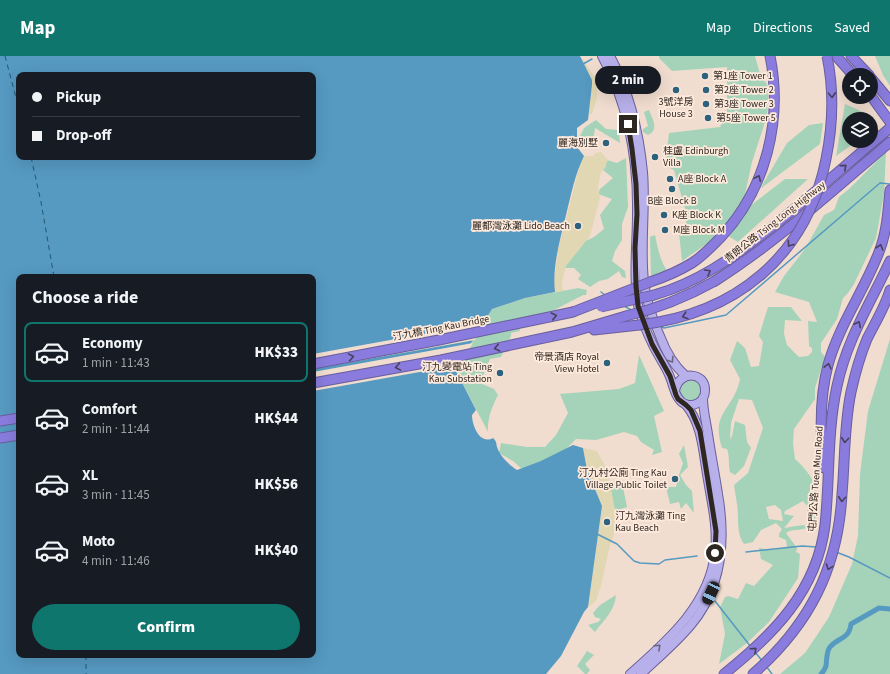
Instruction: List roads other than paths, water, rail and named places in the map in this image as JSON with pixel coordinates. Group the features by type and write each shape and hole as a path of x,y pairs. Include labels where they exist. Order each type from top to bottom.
{"highway":[{"path":"573,312 671,275 693,262 715,244 740,212 752,191 764,164 771,137 775,96 770,56"},
{"path":"316,381 441,360 572,332 653,323 677,318 702,310 725,300 744,288 758,278 776,261 790,244 813,204 823,173 829,146 832,117 832,90 827,56"},
{"path":"836,56 847,68"},
{"path":"851,56 862,68"},
{"path":"878,86 890,101"},
{"path":"877,104 890,122"},
{"name":"青朗公路 Tsing Long Highway","path":"573,312 622,303 660,293 684,284 720,265 788,215 890,128"},
{"name":"青朗公路 Tsing Long Highway","path":"572,332 660,306 692,293 715,281 762,248 890,142"},
{"path":"826,458 821,440 822,404 828,365 843,324 880,251 887,217 890,190"},
{"name":"屯門公路 Tuen Mun Road","path":"724,674 752,652 787,614 805,586 816,561 823,538 827,485 826,458 837,384 856,326 890,261"},
{"path":"753,674 783,644 802,620 825,576 834,549 841,516 846,422 851,392 868,337 889,299 890,290"},
{"name":"汀九橋 Ting Kau Bridge","path":"316,363 573,312"},
{"path":"0,421 16,418"},
{"path":"0,438 16,435"}],"main road":[{"path":"602,56 620,97 628,124 632,149 637,198 635,248 638,306 652,344 670,376 678,399 686,405 695,418 700,431 716,534 715,553 712,568 701,596 685,620 675,631 630,674"},
{"path":"610,56 628,99 635,122 638,141 644,187 643,254 644,282 648,304 652,318 667,353 675,365 686,376"},
{"path":"641,674 680,637 701,612 719,571 722,553 720,506 704,416 704,384 695,376 686,376 679,380 675,391"},
{"path":"686,405 696,404 703,398"}],"water":[{"path":"0,56 580,56 592,80 592,85 588,120 577,128 577,147 584,156 578,170 559,244 554,282 555,292 525,298 492,309 455,369 476,410 472,415 475,429 484,439 493,438 500,454 508,463 517,470 541,461 573,445 583,448 587,470 602,506 588,607 561,656 546,674 0,674"}],"waterway":[{"path":"583,64 592,59"},
{"path":"659,325 664,328 726,315 880,183 890,184"},
{"path":"601,292 605,295"},
{"path":"624,306 633,311"},
{"path":"597,534 617,544 634,561 640,563 659,564 665,560 697,556"},
{"path":"746,552 802,546 817,547"},
{"path":"836,552 890,578"},
{"path":"715,601 751,647"},
{"path":"821,674 826,666 827,654 830,647 846,636 851,624 879,608 890,609"},
{"path":"755,652 763,662"},
{"path":"766,666 772,674"}],"place":[{"name":"第1座 Tower 1","path":"705,76"},
{"name":"3號洋房 House 3","path":"676,90"},
{"name":"第2座 Tower 2","path":"706,90"},
{"name":"第3座 Tower 3","path":"706,104"},
{"name":"第5座 Tower 5","path":"708,118"},
{"name":"麗海別墅","path":"606,143"},
{"name":"桂盧 Edinburgh Villa","path":"655,157"},
{"name":"A座 Block A","path":"670,179"},
{"name":"B座 Block B","path":"672,189"},
{"name":"K座 Block K","path":"664,215"},
{"name":"麗都灣泳灘 Lido Beach","path":"578,226"},
{"name":"M座 Block M","path":"665,230"},
{"name":"帝景酒店 Royal View Hotel","path":"607,363"},
{"name":"汀九變電站 Ting Kau Substation","path":"500,373"},
{"name":"汀九村公廁 Ting Kau Village Public Toilet","path":"675,479"},
{"name":"汀九灣泳灘 Ting Kau Beach","path":"607,522"}]}
